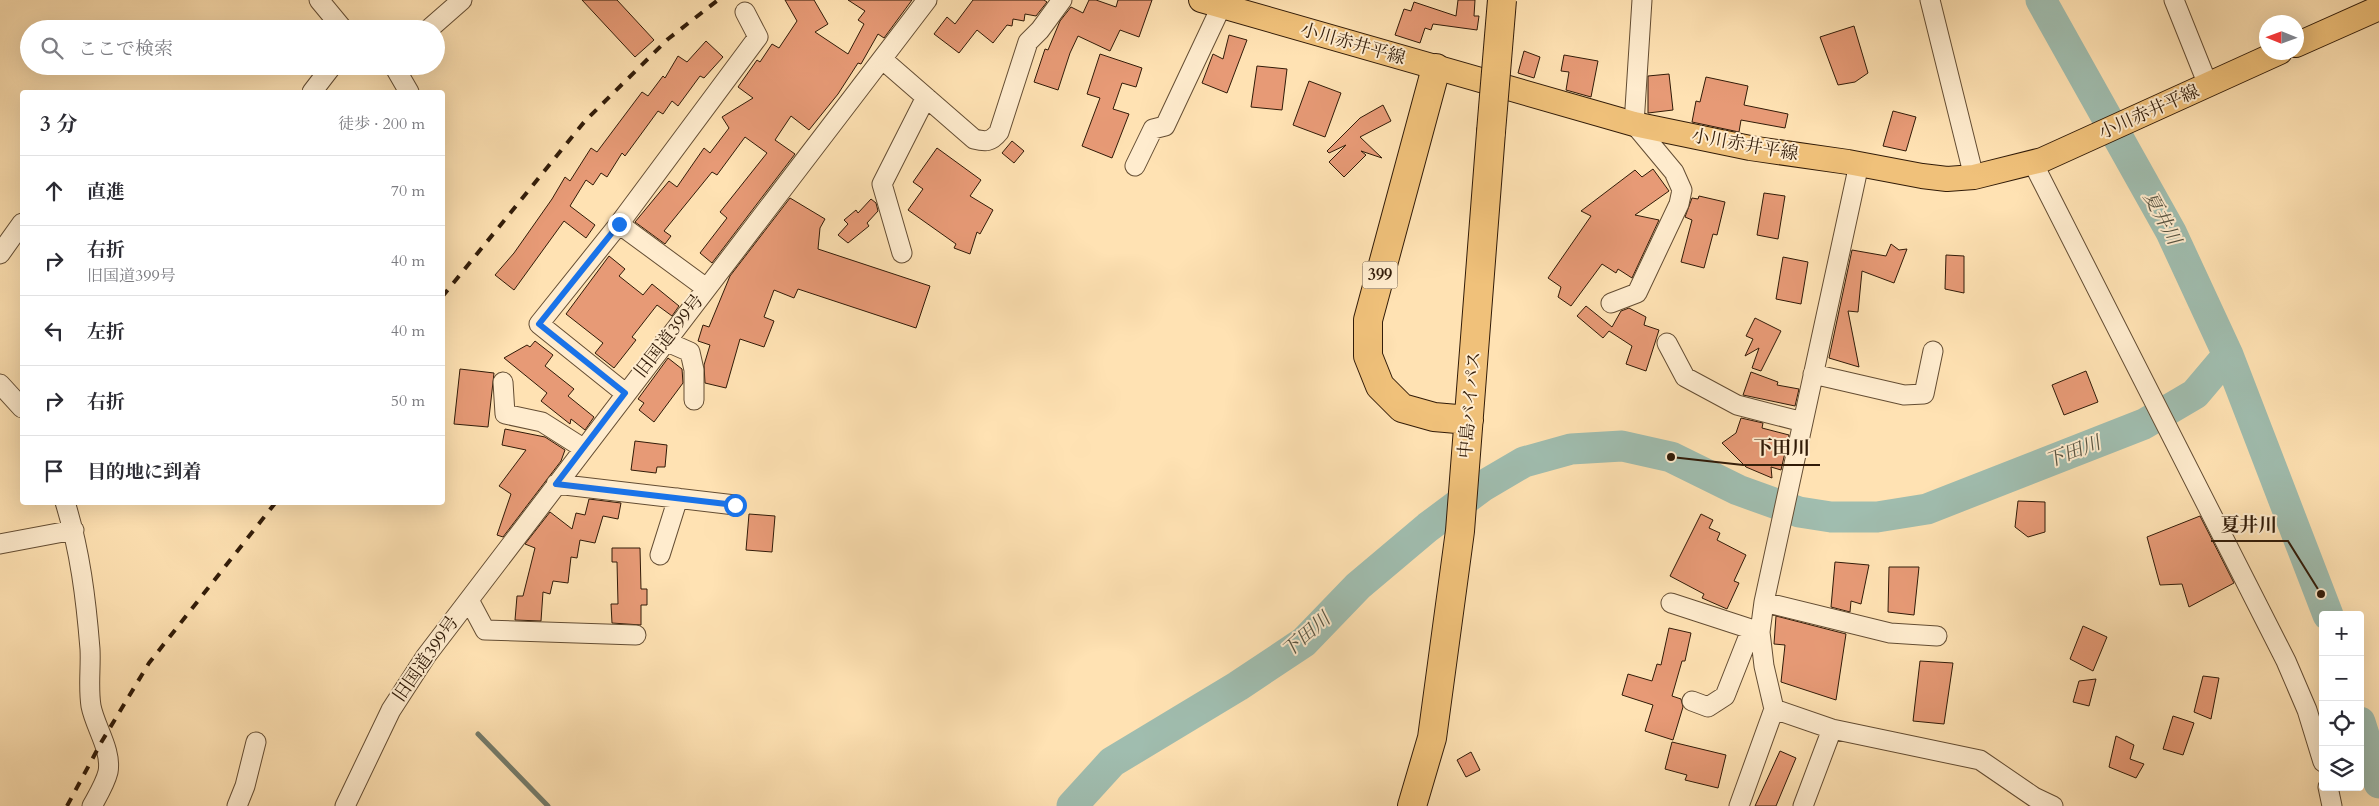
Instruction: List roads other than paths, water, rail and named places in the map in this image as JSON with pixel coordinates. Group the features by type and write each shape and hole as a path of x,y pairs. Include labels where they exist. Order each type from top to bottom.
{"highway":[{"name":"中島バイパス","path":"1412,806 1432,738 1460,530 1502,0"},
{"name":"399","path":"1436,68 1368,320 1368,356 1380,386 1402,408 1434,417 1469,420"}],"main road":[{"name":"小川赤井平線","path":"1211,3 1634,124 1750,148 1947,179 1974,177 2037,161 2182,98 2263,60"},
{"path":"2304,41 2379,8"}],"street":[{"path":"319,0 336,20"},
{"path":"439,20 462,0"},
{"name":"旧国道399号","path":"351,804 391,710 426,656 927,0"},
{"path":"882,60 974,138 986,142 993,139 999,132 1028,42 1040,30 1062,0"},
{"path":"1610,303 1637,293 1679,204 1682,190 1674,172 1634,124 1642,0"},
{"path":"1930,0 1974,177"},
{"path":"2174,0 2208,85"},
{"path":"1135,166 1153,129 1165,126 1211,3"},
{"path":"625,393 539,324 619,224 758,37 745,12"},
{"path":"314,90 325,75"},
{"path":"399,75 408,90"},
{"path":"902,253 882,184 926,97"},
{"path":"2037,161 2152,399 2286,661 2306,710 2319,750"},
{"path":"1692,701 1708,706 1726,696 1755,631 1764,602 1859,164"},
{"path":"619,224 706,288"},
{"path":"0,254 20,226"},
{"path":"665,341 690,352 694,370 694,400"},
{"path":"1668,343 1685,377 1737,405 1803,422"},
{"path":"1813,374 1904,395 1924,394 1933,351"},
{"path":"503,382 505,414 542,422 583,448"},
{"path":"0,384 20,406"},
{"path":"556,484 735,505"},
{"path":"660,555 678,498"},
{"path":"66,505 74,530 84,580 90,650 91,706 108,757 108,771 102,788 92,806"},
{"path":"0,544 74,530"},
{"path":"468,600 485,630 636,635"},
{"path":"1764,602 1890,633 1937,636"},
{"path":"1671,603 1755,631"},
{"path":"1739,806 1774,709 1755,631"},
{"path":"1774,709 1832,729 1980,760 2034,797 2053,806"},
{"path":"1803,806 1832,729"},
{"path":"237,806 245,786 256,742"},
{"path":"2329,791 2332,806"}],"waterway":[{"name":"夏井川","path":"2041,0 2171,232 2228,355 2326,611"},
{"name":"下田川","path":"1072,806 1112,762 1238,686 1304,642 1358,586 1428,527 1483,486 1524,462 1571,449 1622,446 1671,457 1738,490 1799,512 1831,517 1877,517 1927,509 2144,424 2195,394 2228,355"},
{"path":"478,734 548,806"},
{"name":"夏井川","path":"2364,735 2379,783"}],"railway":[{"path":"445,293 585,121 668,39 718,0"},
{"path":"67,806 102,741 149,663 274,505"}],"place":[{"name":"下田川","path":"1671,457"},
{"name":"夏井川","path":"2321,594"}]}
